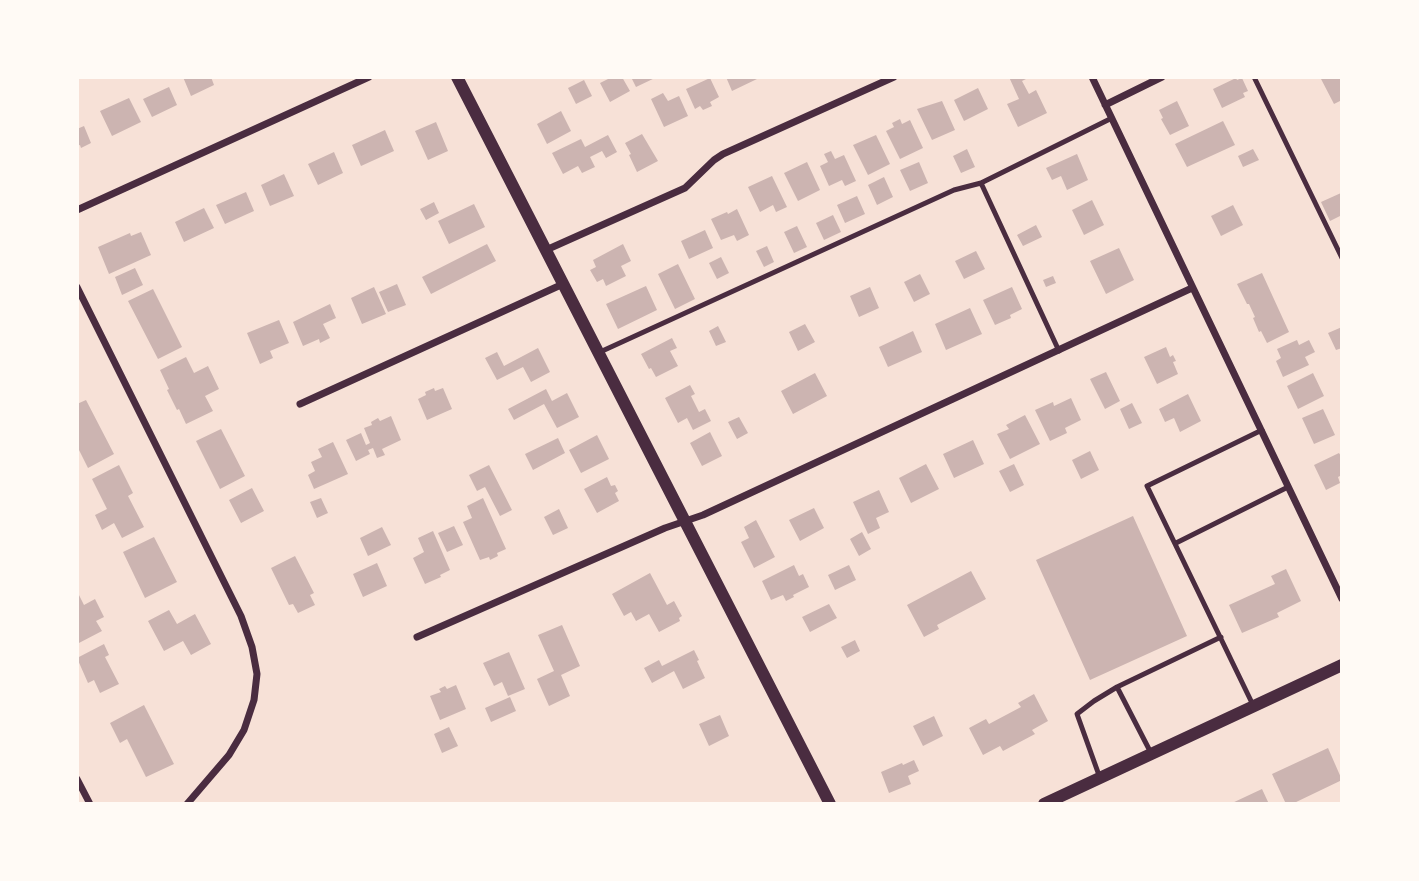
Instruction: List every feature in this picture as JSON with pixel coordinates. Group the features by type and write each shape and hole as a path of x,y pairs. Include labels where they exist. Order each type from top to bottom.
{"street":[{"path":"77,210 369,77"},
{"path":"457,77 830,804"},
{"path":"546,250 685,188 714,160 723,155 894,77"},
{"path":"1092,77 1342,600"},
{"path":"1105,104 1162,77"},
{"path":"300,404 563,284"},
{"path":"77,287 241,616 252,646 257,674 254,700 244,730 229,755 187,804"},
{"path":"416,637 666,528 703,515 1192,288"},
{"path":"1044,804 1060,801 1100,778 1342,665"},
{"path":"77,779 90,804"}],"lane":[{"path":"1254,77 1342,258"},
{"path":"598,353 954,190 981,183 1112,118"},
{"path":"981,183 1059,351"},
{"path":"1254,706 1147,486 1262,430"},
{"path":"1176,543 1288,487"},
{"path":"1100,778 1077,714 1117,687 1221,637"},
{"path":"1117,687 1152,754"}],"building":[{"path":"183,77 211,77 214,85 191,96"},
{"path":"612,77 622,77 630,91 610,102 600,83"},
{"path":"631,77 657,77 636,87"},
{"path":"726,77 755,77 757,79 732,91"},
{"path":"1009,77 1030,77 1022,81 1029,94 1036,90 1047,113 1018,127 1007,104 1019,99"},
{"path":"1320,77 1342,77 1342,100 1334,104"},
{"path":"710,78 719,97 710,102 712,106 703,110 700,106 695,109 686,89"},
{"path":"1236,78 1242,78 1248,91 1243,93 1245,97 1222,108 1213,89"},
{"path":"584,80 592,96 576,104 568,88"},
{"path":"169,87 177,105 152,117 143,99"},
{"path":"978,88 988,109 964,121 954,100"},
{"path":"663,93 668,101 679,96 688,116 664,127 651,99"},
{"path":"129,98 141,122 112,136 100,111"},
{"path":"942,101 955,130 932,140 917,109"},
{"path":"1177,101 1189,126 1170,135 1159,110"},
{"path":"561,111 571,131 547,144 537,124"},
{"path":"900,119 902,124 910,120 923,148 900,159 886,131 894,127 892,123"},
{"path":"1223,121 1235,145 1187,167 1175,144"},
{"path":"436,122 448,151 428,160 415,131"},
{"path":"84,126 91,143 81,148 80,145 77,146 77,129"},
{"path":"385,130 394,151 361,166 352,145"},
{"path":"642,134 658,161 637,172 625,143"},
{"path":"608,135 617,152 606,158 602,151 590,157 595,167 582,173 578,166 563,174 552,153 581,139 585,147"},
{"path":"876,135 890,164 868,175 853,145"},
{"path":"967,149 975,167 961,173 953,156"},
{"path":"1253,149 1259,160 1243,167 1238,156"},
{"path":"831,151 835,159 844,155 856,181 845,186 842,180 829,186 820,166 828,162 824,154"},
{"path":"334,152 343,173 318,185 308,164"},
{"path":"1077,154 1088,180 1067,190 1061,176 1052,180 1046,168"},
{"path":"807,162 820,190 798,201 784,173"},
{"path":"919,162 928,183 910,191 900,170"},
{"path":"284,174 294,196 270,206 261,185"},
{"path":"772,176 787,207 776,212 773,205 760,212 748,187"},
{"path":"884,177 893,197 877,205 868,185"},
{"path":"246,192 254,211 225,224 216,205"},
{"path":"1341,193 1342,215 1330,221 1321,202"},
{"path":"857,196 865,214 845,223 837,205"},
{"path":"1092,200 1104,225 1084,235 1072,210"},
{"path":"434,202 439,213 426,220 420,209"},
{"path":"474,204 485,227 449,244 438,221"},
{"path":"1233,205 1243,225 1221,236 1211,216"},
{"path":"204,208 214,228 184,242 175,222"},
{"path":"737,209 749,235 737,241 734,235 721,240 711,219"},
{"path":"833,215 841,232 824,240 816,223"},
{"path":"1036,225 1042,237 1023,246 1017,235"},
{"path":"797,226 807,247 794,253 784,232"},
{"path":"705,230 713,248 689,259 681,241"},
{"path":"141,232 151,255 109,274 98,247 130,233 131,236"},
{"path":"487,244 496,261 431,294 422,277"},
{"path":"623,244 631,261 621,266 626,276 606,286 603,279 597,282 590,270 596,267 593,260"},
{"path":"767,246 774,262 764,267 756,251"},
{"path":"1119,248 1134,280 1106,294 1090,261"},
{"path":"976,251 985,269 964,279 955,261"},
{"path":"721,257 729,273 717,279 709,263"},
{"path":"678,264 695,299 675,309 658,274"},
{"path":"135,268 143,285 122,295 115,277"},
{"path":"1262,273 1289,332 1267,343 1261,331 1259,332 1253,318 1255,317 1237,284"},
{"path":"920,274 930,294 914,302 904,282"},
{"path":"1053,276 1056,283 1046,287 1043,280"},
{"path":"397,284 406,305 388,312 379,292"},
{"path":"646,286 657,310 618,329 606,304"},
{"path":"374,287 386,314 362,324 351,298"},
{"path":"870,287 879,308 859,317 850,296"},
{"path":"1012,287 1022,309 1010,315 1011,318 995,325 983,300"},
{"path":"153,289 182,347 158,359 128,301"},
{"path":"330,304 336,318 323,324 330,338 320,343 319,339 303,346 293,322"},
{"path":"970,308 982,334 946,350 935,324"},
{"path":"279,320 289,343 270,351 273,358 260,364 247,333"},
{"path":"805,324 815,342 798,351 789,332"},
{"path":"718,326 726,342 716,346 709,331"},
{"path":"1342,327 1342,348 1336,350 1328,333"},
{"path":"913,331 922,352 888,367 879,347"},
{"path":"672,338 677,348 670,351 678,366 656,377 641,354"},
{"path":"1297,340 1299,345 1309,340 1315,352 1305,357 1309,365 1283,377 1276,361 1281,358 1277,349"},
{"path":"1166,347 1170,357 1173,355 1176,361 1173,362 1178,374 1157,384 1144,357"},
{"path":"538,348 550,372 531,382 523,367 497,380 485,358 497,352 504,366"},
{"path":"186,357 194,373 208,366 219,389 205,396 213,411 186,424 167,390 169,389 160,370"},
{"path":"1106,372 1120,401 1105,409 1090,379"},
{"path":"815,373 827,396 793,414 781,391"},
{"path":"1313,373 1324,396 1298,409 1287,386"},
{"path":"690,385 695,394 691,396 699,412 705,409 711,421 693,430 687,418 678,423 665,398"},
{"path":"434,388 435,391 443,388 452,409 427,420 418,399"},
{"path":"546,389 552,401 567,393 579,417 557,428 544,404 514,420 508,409"},
{"path":"1188,394 1201,421 1180,432 1174,418 1165,422 1159,409"},
{"path":"1071,398 1081,420 1065,428 1067,433 1050,441 1035,410 1053,402 1054,406"},
{"path":"86,400 114,454 88,468 77,446 77,404"},
{"path":"1132,403 1142,423 1129,429 1120,409"},
{"path":"1323,409 1335,435 1314,444 1302,418"},
{"path":"1025,415 1040,444 1010,459 997,434 1009,429 1006,425"},
{"path":"391,416 401,440 382,449 385,455 377,458 373,448 368,450 370,454 356,461 346,440 361,433 366,445 370,443 364,428 372,425 371,422 378,418 380,421"},
{"path":"739,417 748,433 737,439 728,422"},
{"path":"221,429 245,476 220,489 196,441"},
{"path":"710,432 722,456 702,466 690,443"},
{"path":"597,435 609,459 581,473 569,450"},
{"path":"558,438 565,453 533,470 525,454"},
{"path":"973,440 984,464 954,478 943,454"},
{"path":"333,442 348,474 314,489 308,475 315,471 311,462 322,457 318,449"},
{"path":"1090,451 1099,470 1081,479 1072,460"},
{"path":"1339,453 1342,458 1342,475 1338,477 1340,483 1326,490 1314,465"},
{"path":"926,464 939,489 911,503 899,478"},
{"path":"1014,464 1024,485 1010,492 999,471"},
{"path":"119,465 133,493 128,496 144,527 122,538 114,523 102,530 95,515 107,509 92,479"},
{"path":"489,465 512,510 500,516 485,487 477,491 469,475"},
{"path":"607,477 611,486 615,485 618,491 615,493 619,501 597,513 584,489"},
{"path":"252,488 264,511 241,523 229,500"},
{"path":"879,490 889,512 876,518 880,528 868,534 853,502"},
{"path":"321,498 328,513 317,518 310,502"},
{"path":"483,498 506,549 490,560 489,557 480,560 463,522 472,518 467,506"},
{"path":"814,508 824,528 800,541 789,520"},
{"path":"559,509 568,528 553,535 544,517"},
{"path":"1133,516 1187,636 1090,680 1036,560"},
{"path":"756,520 775,557 754,568 741,542 749,538 744,527"},
{"path":"454,526 463,545 447,552 438,533"},
{"path":"382,527 391,545 368,556 360,538"},
{"path":"433,531 450,570 425,584 413,558 424,552 418,538"},
{"path":"862,532 871,549 859,556 850,539"},
{"path":"154,537 177,582 145,598 123,552"},
{"path":"295,556 314,593 310,595 315,605 298,613 293,604 289,605 271,568"},
{"path":"377,563 387,586 363,597 353,574"},
{"path":"794,565 799,576 803,574 809,587 786,601 783,595 771,600 762,581"},
{"path":"849,565 856,580 835,590 828,575"},
{"path":"1286,569 1301,601 1277,613 1279,617 1242,633 1229,605 1275,584 1271,576"},
{"path":"971,571 986,599 937,625 939,629 924,637 907,605"},
{"path":"650,573 667,605 674,601 682,616 680,621 659,632 649,614 636,621 631,612 624,616 612,594"},
{"path":"77,591 84,605 95,599 104,617 96,621 102,631 77,644"},
{"path":"829,604 837,618 810,632 802,617"},
{"path":"169,610 177,624 195,614 211,644 191,655 183,641 164,651 148,621"},
{"path":"562,625 580,666 561,675 570,696 549,706 537,679 554,671 538,635"},
{"path":"855,640 860,651 847,658 841,647"},
{"path":"104,644 109,655 105,657 119,684 100,693 94,680 88,683 77,658"},
{"path":"694,650 705,678 683,689 674,671 652,683 644,668 659,660 662,666"},
{"path":"509,652 525,689 508,696 502,682 494,686 483,663"},
{"path":"456,685 466,709 440,720 430,696 441,692 439,689 445,686 447,689"},
{"path":"1034,694 1048,721 1032,730 1035,734 1003,751 1000,746 983,755 969,728 986,719 989,724 1021,707 1018,703"},
{"path":"510,697 516,711 491,722 485,708"},
{"path":"144,705 174,764 146,777 127,739 120,743 110,723"},
{"path":"720,715 729,736 709,746 699,724"},
{"path":"934,716 943,736 923,746 913,726"},
{"path":"449,727 458,746 442,753 434,734"},
{"path":"1328,748 1342,780 1292,804 1286,804 1272,774"},
{"path":"914,760 919,771 908,776 911,784 889,793 881,772"},
{"path":"1262,789 1269,804 1230,804"}]}
